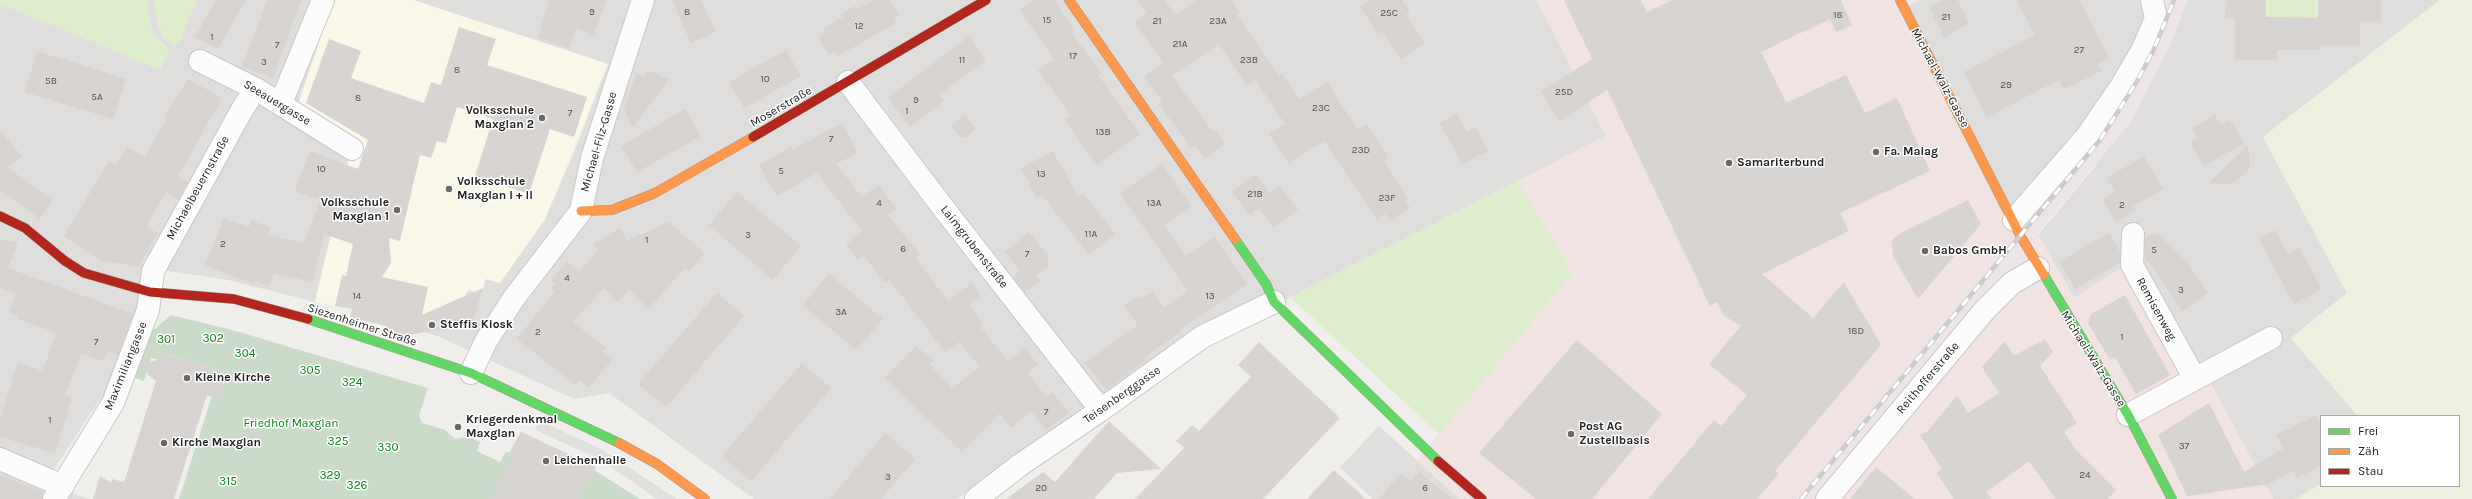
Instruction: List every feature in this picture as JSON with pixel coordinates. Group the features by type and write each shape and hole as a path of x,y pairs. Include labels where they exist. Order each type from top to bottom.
{"street":[{"path":"281,103 323,0"},
{"name":"Michael-Filz-Gasse","path":"471,373 486,341 514,298 581,211 592,158 643,0"},
{"name":"Moserstraße","path":"581,211 612,210 655,193 848,82 986,0"},
{"path":"1069,0 1266,284 1274,302 1430,454 1482,499"},
{"name":"Michael-Walz-Gasse","path":"1900,0 2038,268 2128,415 2172,499"},
{"path":"2014,220 2086,136 2120,88 2143,49 2156,18 2152,0"},
{"name":"Seeauergasse","path":"200,61 281,103 352,149"},
{"name":"Laimgrubenstraße","path":"848,82 941,205 1101,410"},
{"name":"Michaelbeuernstraße","path":"150,292 153,271 167,243 243,108 256,89"},
{"name":"Siezenheimer Straße","path":"0,216 25,228 65,261 84,273 150,292 234,299 324,324 471,373 609,438 657,464 705,499"},
{"name":"Remisenweg","path":"2133,234 2132,265 2196,379"},
{"name":"Reithofferstraße","path":"1827,499 1984,311 2012,284 2038,268"},
{"name":"Maximiliangasse","path":"59,492 113,403 148,310 150,292"},
{"name":"Teisenberggasse","path":"976,499 1020,465 1101,410 1202,337 1274,302"},
{"path":"2128,415 2271,338"},
{"path":"0,459 59,492"}],"shaded area":[{"path":"0,0 333,0 350,154 315,302 228,280 169,271 149,265 141,309 119,371 50,475 68,492 90,499 0,499"},
{"name":"Volksschule Maxglan I + II","path":"333,0 413,0 608,64 545,219 500,283 486,279 481,294 468,290 463,302 401,324 352,309 315,302 350,154 298,104"},
{"path":"413,0 1537,0 1606,136 1290,297 956,499 754,499 609,393 574,399 440,337 402,325 457,300 468,290 486,279 500,283 545,219 571,160 608,64"},
{"path":"1537,0 1919,0 1904,9 2014,220 2038,235 2074,298 2135,260 2192,361 2201,366 2273,499 1460,499 1417,460 1573,273 1518,181 1606,136"},
{"path":"1919,0 2165,0 2142,51 2014,220 1903,9"},
{"path":"2166,0 2187,0 2170,46 2130,123 2019,256 2021,261 1819,499 1795,499 2007,242 2010,245 2056,188 2161,19"},
{"path":"2187,0 2440,0 2263,137 2347,293 2291,338 2357,415 2320,415 2320,485 2295,499 2273,499 2201,366 2192,361 2135,260 2074,298 2038,235 2093,169 2170,46"},
{"path":"539,420 603,450 677,499 657,499 601,460 535,430"},
{"path":"1379,426 1460,499 1373,499 1340,467"}],"green space":[{"path":"0,0 147,0 151,27 155,35 170,50 160,70 15,10 0,6"},
{"path":"154,0 197,0 181,40 174,47 164,39 158,26"},
{"path":"2266,0 2318,0 2318,18 2266,17"},
{"path":"2440,0 2472,0 2472,499 2295,499 2320,485 2320,487 2460,487 2460,415 2357,415 2291,338 2347,293 2263,137"},
{"path":"1518,181 1573,273 1439,434 1290,297"},
{"name":"Friedhof Maxglan","path":"171,315 232,330 428,388 419,416 422,423 445,430 455,439 467,437 480,442 477,451 500,462 506,451 509,453 521,432 595,467 594,470 640,499 179,499 212,396 220,399 226,380 210,376 213,368 166,354 164,361 151,358 144,381 129,376 150,333"}],"building":[{"path":"216,0 246,0 218,49 195,37"},
{"path":"267,0 301,0 273,78 242,67"},
{"path":"549,0 606,0 594,35 576,28 569,48 538,38"},
{"path":"672,0 701,0 716,32 691,43"},
{"path":"874,0 890,0 899,15 893,18 896,23 838,56 835,51 829,55 818,37 825,33 823,29 843,17 841,14 855,6 857,9"},
{"path":"1034,0 1054,0 1074,30 1071,32 1101,73 1098,75 1140,134 1097,165 1065,120 1071,116 1038,70 1054,59 1020,10"},
{"path":"1138,0 1165,0 1175,15 1197,0 1231,0 1240,12 1236,14 1279,76 1282,74 1299,99 1327,82 1358,130 1367,124 1389,158 1384,161 1408,198 1405,200 1410,208 1389,221 1385,213 1377,219 1324,141 1288,163 1269,134 1285,124 1256,80 1247,86 1219,44 1172,76 1213,132 1215,130 1225,143 1205,159 1195,145 1191,148 1159,104 1162,101 1144,77 1163,62 1135,23 1147,13"},
{"path":"1370,0 1402,0 1410,11 1406,15 1425,43 1401,59 1382,31 1378,34 1360,7"},
{"path":"1564,0 1641,0 1647,12 1672,0 1841,0 1852,25 1836,32 1830,19 1761,52 1786,103 1846,75 1865,113 1897,98 1930,171 1840,213 1849,231 1762,274 1813,318 1844,282 1881,345 1775,471 1779,474 1757,499 1648,499 1714,420 1721,426 1747,395 1709,364 1741,326 1724,316 1717,302 1710,306 1607,90 1560,121 1541,92 1592,59"},
{"path":"1943,0 1958,0 1969,24 1944,37 1929,7"},
{"path":"2017,0 2079,0 2109,58 2098,64 2102,71 2064,89 2059,80 1987,117 1964,72 2035,35"},
{"path":"2226,0 2266,0 2266,17 2318,18 2318,0 2381,0 2381,21 2360,21 2360,45 2320,45 2320,50 2277,50 2277,60 2235,60 2235,19 2225,19"},
{"path":"459,27 496,39 487,65 587,97 574,137 550,129 529,194 475,176 493,119 457,107 446,143 437,141 431,158 420,155 400,241 389,238 391,263 382,277 428,287 422,315 483,288 474,318 444,331 443,329 402,336 385,331 390,329 386,328 387,326 350,317 352,309 335,306 342,275 346,276 353,244 324,234 313,282 274,273 269,286 255,280 254,284 205,265 224,218 249,227 251,220 271,228 268,235 304,243 320,200 295,191 310,151 358,169 368,140 306,103 329,39 361,51 351,78 424,103 431,82 441,85"},
{"path":"969,36 986,60 939,95 944,101 910,127 888,98"},
{"path":"786,50 801,76 744,108 729,82"},
{"path":"37,51 126,79 113,119 25,92"},
{"path":"647,70 669,79 633,127 624,110 636,74 645,76"},
{"path":"188,79 222,98 178,176 188,182 178,200 166,192 146,227 158,233 138,267 100,260 64,236 109,161 116,165 127,147 145,157 167,118 164,116"},
{"path":"685,109 701,136 637,172 621,146"},
{"path":"1457,114 1467,132 1476,127 1488,151 1462,164 1440,123"},
{"path":"964,115 976,129 967,137 961,137 951,126"},
{"path":"2215,115 2221,125 2230,120 2244,143 2204,166 2190,143 2198,138 2192,128"},
{"path":"842,123 858,153 836,164 862,197 878,185 896,208 887,215 920,254 915,258 948,301 972,283 981,296 969,305 983,324 980,327 1008,361 1025,348 1038,365 1028,373 1046,397 1052,392 1069,413 1046,430 1031,411 1011,428 1000,413 962,452 885,378 916,346 934,361 929,364 952,388 980,367 959,342 945,352 889,279 885,283 864,256 858,260 846,245 862,231 817,173 777,196 759,165 791,147 792,150"},
{"path":"0,131 22,156 8,168 53,200 40,219 0,190"},
{"path":"2248,146 2250,164 2248,171 2238,180 2229,184 2208,183"},
{"path":"1053,151 1078,197 1083,193 1115,234 1089,255 1042,195 1037,198 1021,168"},
{"path":"2144,156 2163,189 2132,207 2136,210 2116,222 2102,200 2115,192 2107,178"},
{"path":"1162,164 1191,206 1164,225 1186,256 1214,237 1247,284 1179,330 1181,332 1143,358 1145,361 1106,390 1085,363 1138,325 1124,306 1139,296 1141,299 1153,292 1164,308 1188,291 1120,193"},
{"path":"1256,174 1270,193 1280,186 1298,210 1273,227 1259,208 1250,215 1232,192"},
{"path":"737,192 801,246 773,280 709,225"},
{"name":"Babos GmbH","path":"1968,200 1981,224 1918,299 1893,256 1892,240 1899,234"},
{"path":"668,222 705,253 689,271 685,268 649,308 629,290 618,302 604,288 573,322 606,348 603,352 612,360 589,387 580,380 576,385 517,339 555,291 552,288 555,284 551,280 567,262 579,272 598,251 593,244 620,228 627,241"},
{"path":"2275,230 2288,254 2299,248 2322,289 2294,304 2259,239"},
{"path":"1029,232 1049,257 1046,259 1050,265 1036,276 1040,281 1025,292 1013,277 1020,271 1005,252"},
{"path":"2109,233 2120,252 2120,263 2075,289 2059,262"},
{"path":"2151,234 2158,234 2189,265 2208,293 2182,311 2154,269 2145,259 2145,240"},
{"path":"0,239 18,243 8,268 133,314 118,355 107,351 103,361 81,354 65,395 72,398 55,453 0,437 0,419 18,362 42,371 57,333 17,319 19,315 9,312 16,293 0,288"},
{"path":"829,274 883,319 856,350 803,305"},
{"path":"717,293 744,316 666,407 638,384"},
{"path":"2125,295 2170,375 2136,394 2115,357 2110,360 2088,323 2091,314"},
{"path":"2045,339 2053,352 2040,366 2077,423 2064,431 2075,449 2116,490 2108,499 2056,499 2029,461 1986,492 1992,499 1954,499 1937,473 1942,469 1920,435 1928,431 1957,395 1968,413 1999,393 1982,367 2005,341 2014,356"},
{"name":"Post AG Zustellbasis","path":"1577,340 1662,414 1592,499 1536,499 1479,453"},
{"path":"1259,342 1340,418 1263,499 1135,499 1184,448 1176,441 1192,425 1199,431 1251,377 1238,365"},
{"name":"Kirche Maxglan","path":"165,354 213,368 210,376 226,380 220,399 207,395 174,499 93,499 100,476 111,483 112,479 124,482 156,381 148,375 145,363 164,358"},
{"path":"802,363 831,388 751,481 722,456"},
{"path":"2209,403 2244,472 2283,449 2276,435 2316,415 2320,423 2320,466 2297,478 2293,470 2269,484 2187,496 2158,435"},
{"path":"1109,421 1161,469 1117,473 1094,499 1006,499 1043,472 1055,482"},
{"name":"Leichenhalle","path":"521,432 596,467 579,499 490,499 514,455 509,453"},
{"path":"885,433 915,459 881,499 830,499"},
{"path":"1876,467 1915,499 1850,499"},
{"path":"1334,470 1366,499 1307,499"},
{"path":"1419,472 1452,499 1379,499 1401,473 1411,482"},
{"path":"0,475 43,492 42,499 0,499"}],"railway":[{"path":"1801,499 2100,140 2136,83 2154,49 2174,0"}],"traffic: fast":[{"path":"1235,239 1266,284 1274,302 1438,461"},
{"path":"2044,275 2128,415 2172,499"},
{"path":"308,319 471,373 619,443"}],"traffic: slow":[{"path":"1069,0 1235,239"},
{"path":"1900,0 2021,237 2044,275"},
{"path":"581,211 612,210 655,193 753,137"},
{"path":"619,443 657,464 705,499"}],"traffic: jam":[{"path":"753,137 986,0"},
{"path":"0,216 25,228 65,261 84,273 150,292 234,299 308,319"},
{"path":"1438,461 1482,499"}],"place":[{"name":"Volksschule Maxglan 2","path":"542,118"},
{"name":"Fa. Malag","path":"1876,152"},
{"name":"Samariterbund","path":"1729,163"},
{"name":"Volksschule Maxglan I + II","path":"449,189"},
{"name":"Volksschule Maxglan 1","path":"397,210"},
{"name":"Babos GmbH","path":"1925,251"},
{"name":"Steffis Kiosk","path":"432,325"},
{"name":"Kleine Kirche","path":"187,378"},
{"name":"Kriegerdenkmal Maxglan","path":"458,427"},
{"name":"Post AG Zustellbasis","path":"1571,434"},
{"name":"Kirche Maxglan","path":"164,443"},
{"name":"Leichenhalle","path":"546,461"}],"park label":[{"name":"302","path":"213,339"},
{"name":"301","path":"166,340"},
{"name":"304","path":"245,354"},
{"name":"305","path":"310,371"},
{"name":"324","path":"352,383"},
{"name":"325","path":"338,442"},
{"name":"330","path":"388,448"},
{"name":"329","path":"330,476"},
{"name":"315","path":"228,482"},
{"name":"326","path":"357,486"}]}
